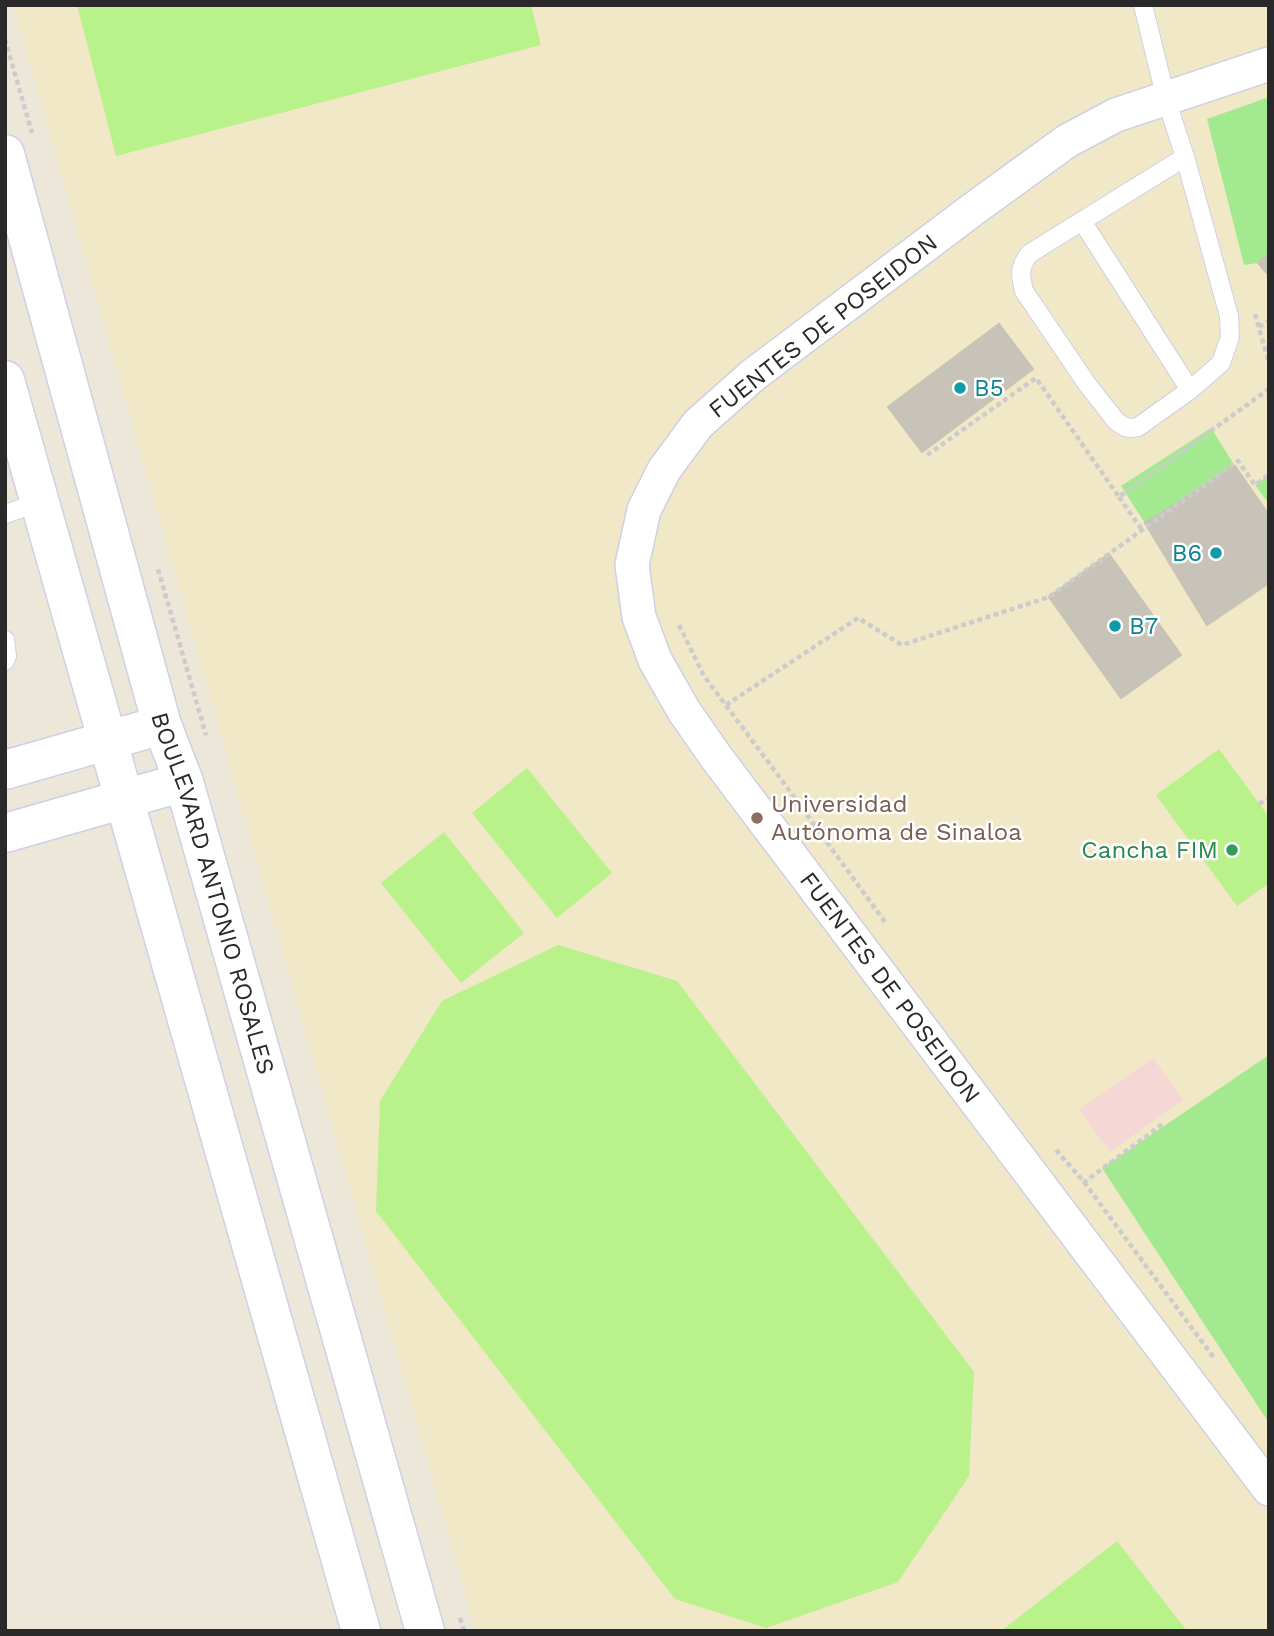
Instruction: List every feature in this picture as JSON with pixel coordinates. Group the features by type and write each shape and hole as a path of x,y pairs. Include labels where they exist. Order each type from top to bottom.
{"main road":[{"name":"BOULEVARD ANTONIO ROSALES","path":"5,154 162,725 184,782 425,1631"},
{"path":"5,380 23,508 108,741 361,1631"},
{"path":"5,770 162,725"},
{"path":"5,833 184,782"}],"street":[{"name":"FUENTES DE POSEIDON","path":"1269,64 1116,115 1067,141 752,376 698,424 664,470 644,510 632,565 639,617 655,660 684,711 1269,1489"}],"lane":[{"path":"1143,5 1166,99 1185,157 1228,316 1230,337 1221,363 1190,390 1138,427 1125,427 1115,421 1087,384 1024,291 1020,274 1023,262 1029,254 1185,157"},
{"path":"1082,222 1190,390"},
{"path":"5,640 5,661"}],"path":[{"path":"1255,314 1269,363"},
{"path":"1259,327 1269,321"},
{"path":"726,705 858,618 902,645 1049,597 1238,461 1255,485 1269,475"},
{"path":"1119,497 1142,530"},
{"path":"675,617 704,676 889,929"},
{"path":"1259,804 1269,798"},
{"path":"1056,1207 1084,1182 1164,1124"},
{"path":"1084,1182 1216,1362"}],"shaded area":[{"name":"Universidad Autónoma de Sinaloa","path":"13,5 1269,5 1269,1631 476,1631"},
{"path":"1153,1058 1183,1100 1110,1152 1079,1110"}],"green space":[{"path":"77,5 531,5 541,45 116,156"},
{"path":"1269,97 1269,254 1258,263 1244,265 1207,119"},
{"path":"1211,428 1235,466 1145,523 1121,486"},
{"path":"1269,475 1269,504 1255,485"},
{"name":"Cancha FIM","path":"1219,749 1269,817 1269,883 1237,906 1156,795"},
{"path":"527,768 612,873 557,918 472,813"},
{"path":"444,832 524,933 461,983 381,883"},
{"path":"558,945 677,981 974,1372 969,1476 898,1582 766,1628 675,1599 376,1211 380,1101 442,1001"},
{"path":"1269,1055 1269,1423 1102,1168"},
{"path":"1117,1541 1187,1631 1001,1631"}],"building":[{"path":"1269,254 1269,276 1258,263"},
{"name":"B5","path":"999,324 1033,369 922,452 888,407"},
{"name":"B6","path":"1235,466 1269,515 1269,583 1207,625 1145,523"},
{"name":"B7","path":"1109,554 1181,655 1121,698 1049,597"}],"place":[{"name":"B5","path":"960,388"},
{"name":"B6","path":"1216,553"},
{"name":"B7","path":"1115,626"},
{"name":"Universidad Autónoma de Sinaloa","path":"757,818"},
{"name":"Cancha FIM","path":"1232,850"}]}
